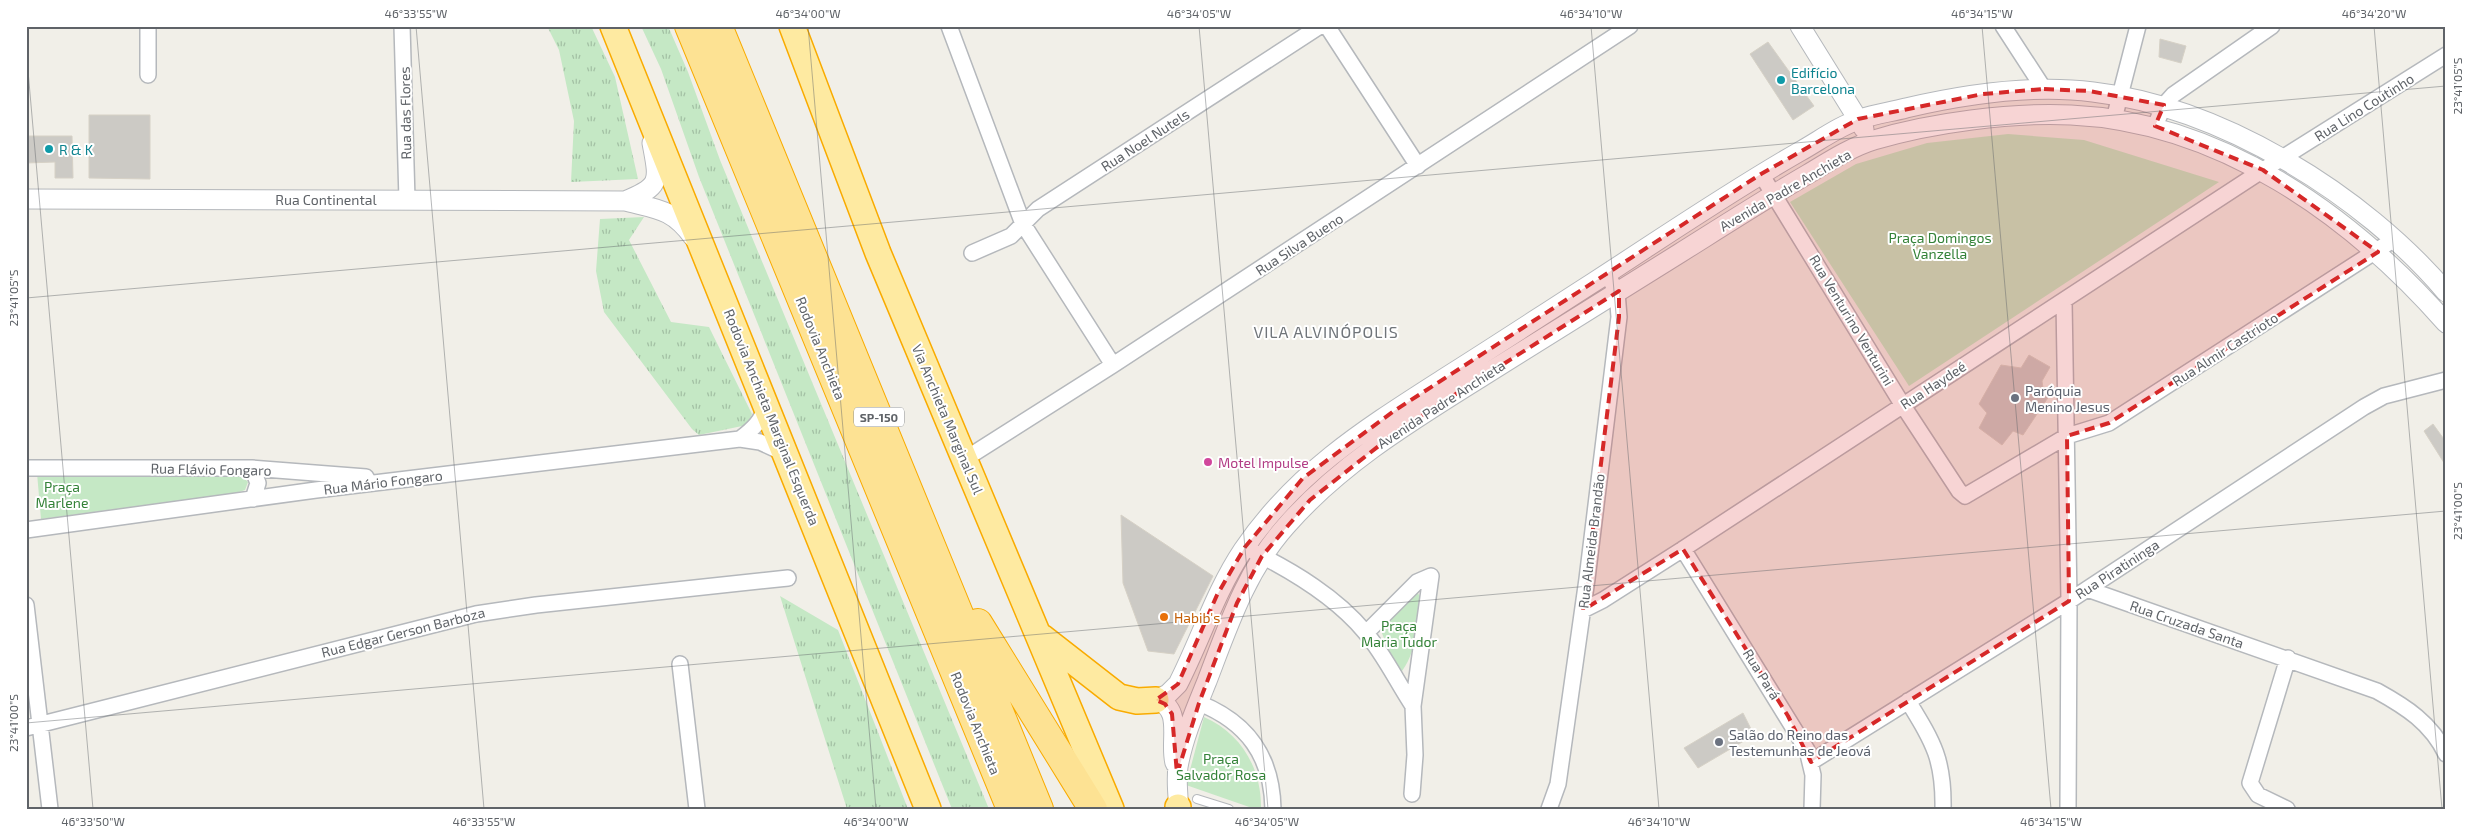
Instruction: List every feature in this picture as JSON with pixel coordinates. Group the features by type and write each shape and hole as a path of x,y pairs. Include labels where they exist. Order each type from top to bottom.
{"highway":[{"name":"Rodovia Anchieta Marginal Esquerda","path":"613,26 928,809"},
{"name":"Rodovia Anchieta","path":"689,26 1011,809"},
{"name":"Rodovia Anchieta","path":"718,26 1039,809"},
{"name":"Via Anchieta Marginal Sul","path":"792,26 878,253 1112,809"},
{"path":"939,563 1093,809"},
{"path":"1040,635 1114,695 1129,701 1156,700"}],"street":[{"path":"148,26 148,75"},
{"name":"Rua das Flores","path":"402,26 407,200"},
{"path":"949,26 1023,224 1113,365"},
{"name":"Rua Noel Nutels","path":"972,253 1011,236 1038,209 1320,26"},
{"path":"1326,26 1418,166"},
{"name":"Rua Silva Bueno","path":"965,459 1113,365 1630,26"},
{"path":"1800,26 1871,140"},
{"path":"2003,26 2044,89"},
{"path":"2114,119 2138,26"},
{"path":"2155,126 2164,105 2173,95 2272,26"},
{"name":"Rua Lino Coutinho","path":"2282,158 2446,55"},
{"name":"Avenida Padre Anchieta","path":"1156,700 1168,694 1176,687 1194,652 1217,595 1245,547 1278,505 1327,458 1394,410 1761,174 1858,119 1929,103 1983,94 2044,89 2089,91 2164,105 2282,158 2336,192 2393,240 2446,292"},
{"name":"Rua Continental","path":"625,201 648,192 654,183 657,170 646,106"},
{"name":"Avenida Padre Anchieta","path":"1183,806 1178,774 1199,703 1237,603 1262,556 1310,500 1367,452 1430,410 1775,193 1871,140 1993,118 2070,114 2155,126 2263,170 2340,222 2378,252 2446,323"},
{"name":"Rua Haydeé","path":"1583,610 1603,600 1683,549 1902,404 2064,301 2282,158"},
{"name":"Rua Venturino Venturini","path":"1761,174 1775,193 1902,404 1960,492 1965,496 2067,436"},
{"name":"Rua Continental","path":"26,198 625,201 667,212 678,218 706,254"},
{"name":"Rua Almir Castrioto","path":"2067,436 2109,423 2378,252 2393,240"},
{"name":"Rua Almeida Brandão","path":"1549,809 1558,784 1583,610 1619,317 1617,292 1607,274"},
{"path":"2064,301 2069,601 2068,809"},
{"name":"Rua Piratininga","path":"1811,762 2069,601 2364,407 2384,396 2427,387 2446,380"},
{"name":"Rua Piratininga","path":"2427,387 2446,388"},
{"path":"740,439 753,429 764,415 766,406"},
{"name":"Rua Mário Fongaro","path":"26,530 395,480 740,439 760,442 786,454"},
{"name":"Rua Flávio Fongaro","path":"26,468 252,468 395,480"},
{"path":"252,468 258,483 253,499"},
{"path":"1245,547 1324,594 1366,632 1413,706"},
{"name":"Rua Pará","path":"1683,549 1788,716 1807,750 1811,762 1812,809"},
{"path":"1366,632 1417,582 1431,576 1413,706 1415,755 1412,794"},
{"name":"Rua Edgar Gerson Barboza","path":"33,727 476,614 536,605 788,578"},
{"name":"Rua Cruzada Santa","path":"2087,589 2288,658 2377,691 2413,712 2431,730 2446,754"},
{"path":"26,605 33,727 50,809"},
{"path":"1194,652 1192,692 1199,703 1229,718 1253,741 1266,764 1270,779 1273,809"},
{"path":"2288,658 2250,783 2258,795 2288,809"},
{"path":"680,664 697,809"},
{"path":"1156,700 1165,704 1172,714 1173,756 1178,774"},
{"path":"1908,700 1928,733 1940,761 1943,784 1943,809"}],"lane":[{"path":"1183,806 1229,809"}],"highlighted area":[{"path":"2044,89 2089,91 2164,105 2155,126 2263,170 2378,252 2109,423 2067,436 2069,601 1811,762 1788,716 1683,549 1583,610 1619,317 1619,291 1399,430 1310,500 1262,556 1237,603 1199,703 1177,774 1172,714 1165,704 1156,700 1178,684 1217,595 1245,547 1303,478 1394,411 1761,174 1858,119 1983,94"}],"green space":[{"path":"547,26 591,26 615,77 638,179 571,182 574,121 559,50"},
{"path":"641,26 668,26 688,72 720,160 989,809 952,809 699,177 661,69"},
{"name":"Praça Domingos Vanzella","path":"2008,134 2084,140 2219,182 1909,386 1790,202 1856,164 1927,143"},
{"path":"644,217 629,240 671,322 709,327 752,414 747,425 699,435 692,429 604,312 596,271 600,219"},
{"name":"Praça Marlene","path":"37,473 235,475 244,478 248,482 245,490 236,493 41,519"},
{"name":"Praça Maria Tudor","path":"1417,591 1420,597 1416,638 1410,657 1399,675 1379,626"},
{"path":"780,596 838,630 908,809 847,809"},
{"name":"Praça Salvador Rosa","path":"1204,717 1229,732 1247,754 1258,780 1261,809 1255,809 1186,785"}],"building":[{"path":"2160,39 2186,46 2181,63 2159,57"},
{"name":"Edifício Barcelona","path":"1768,42 1814,106 1793,120 1750,54"},
{"path":"89,115 150,115 150,179 89,178"},
{"name":"R & K","path":"26,136 72,136 73,178 55,178 55,162 26,163"},
{"name":"Paróquia Menino Jesus","path":"2029,355 2050,367 2042,381 2043,388 2051,393 2023,435 2013,431 2002,445 1979,428 1987,413 1979,404 2001,365 2021,368"},
{"path":"2433,424 2446,442 2446,466 2424,431"},
{"name":"Habib's","path":"1121,515 1213,576 1174,654 1148,651 1123,583"},
{"name":"Salão do Reino das Testemunhas de Jeová","path":"1743,713 1754,735 1698,768 1684,748"}],"place":[{"name":"Edifício Barcelona","path":"1781,80"},
{"name":"R & K","path":"49,149"},
{"name":"Paróquia Menino Jesus","path":"2015,398"},
{"name":"Motel Impulse","path":"1208,462"},
{"name":"Habib's","path":"1164,617"},
{"name":"Salão do Reino das Testemunhas de Jeová","path":"1719,742"}],"district":[{"name":"VILA ALVINÓPOLIS","path":"1326,331"}]}
